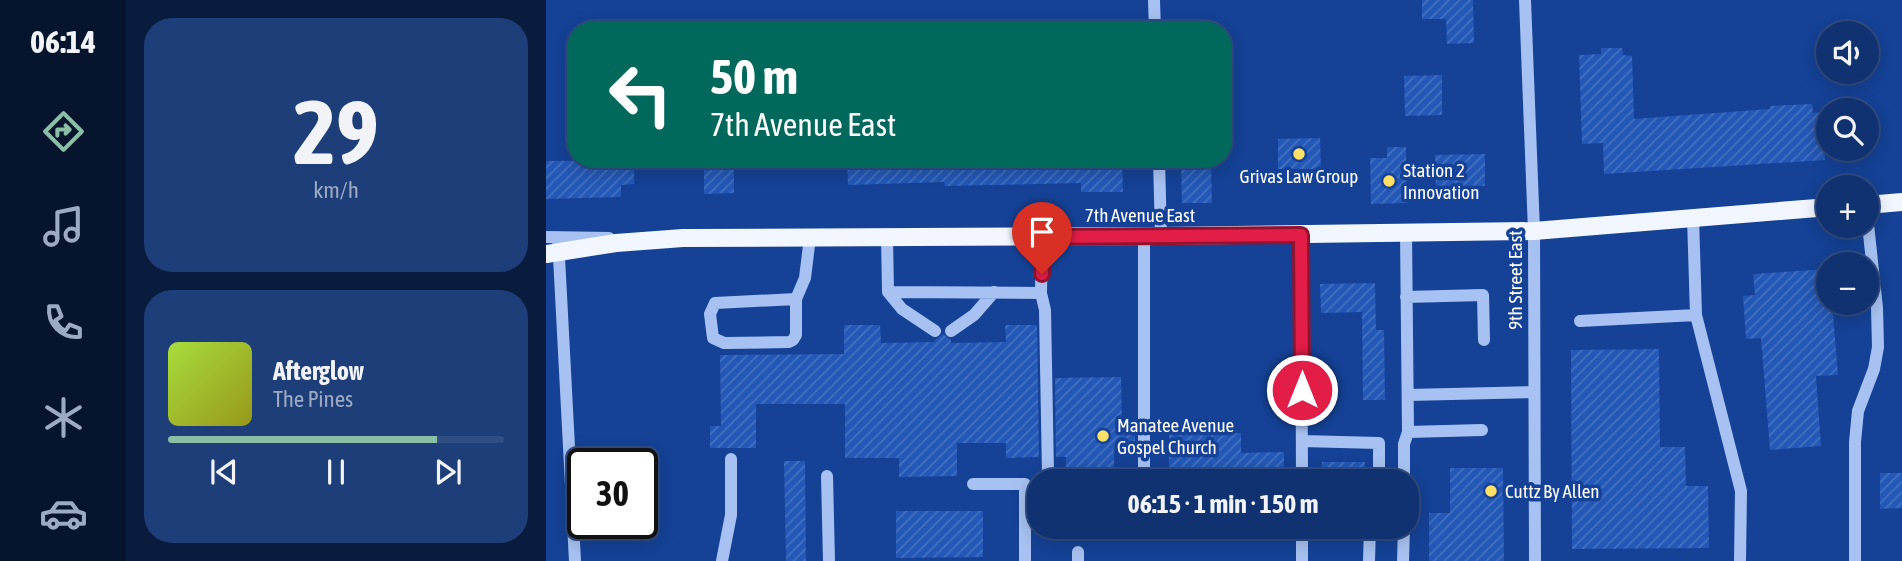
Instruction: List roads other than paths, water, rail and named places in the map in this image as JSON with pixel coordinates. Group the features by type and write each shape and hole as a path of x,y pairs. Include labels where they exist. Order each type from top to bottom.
{"main road":[{"path":"1879,204 1902,202"},
{"name":"7th Avenue East","path":"552,245 682,237 1042,237 1534,231 1816,208"}],"street":[{"path":"1154,0 1155,21"},
{"name":"9th Street East","path":"1525,0 1534,231 1535,561"},
{"path":"1144,469 1153,236 1158,168"},
{"path":"1693,217 1696,315 1741,491 1740,561"},
{"path":"1404,469 1404,444 1408,432 1406,233"},
{"path":"1301,235 1302,469"},
{"path":"796,299 715,303 710,314 713,338 724,343 793,340 796,335 796,299 805,278 810,237"},
{"path":"887,237 888,292 902,309 935,331"},
{"path":"1042,237 1041,293 1045,310 1048,469"},
{"path":"1855,561 1855,442 1858,411 1874,369 1878,347 1869,238"},
{"path":"552,245 575,561"},
{"path":"888,292 1041,293"},
{"path":"951,331 974,315 995,292"},
{"path":"1406,296 1483,295 1483,340"},
{"path":"1580,321 1696,315"},
{"path":"1408,396 1534,392"},
{"path":"1408,432 1482,430"},
{"path":"1302,442 1379,443 1379,469"},
{"path":"722,561 731,515 731,459"},
{"path":"827,476 829,561"},
{"path":"972,484 1025,485 1025,561"},
{"path":"1302,539 1302,561"},
{"path":"1369,561 1370,539"},
{"path":"1403,561 1404,539"}],"place":[{"name":"Grivas Law Group","path":"1299,154"},
{"name":"Station 2 Innovation","path":"1389,181"},
{"name":"Manatee Avenue Gospel Church","path":"1103,436"},
{"name":"Cuttz By Allen","path":"1491,491"}]}
